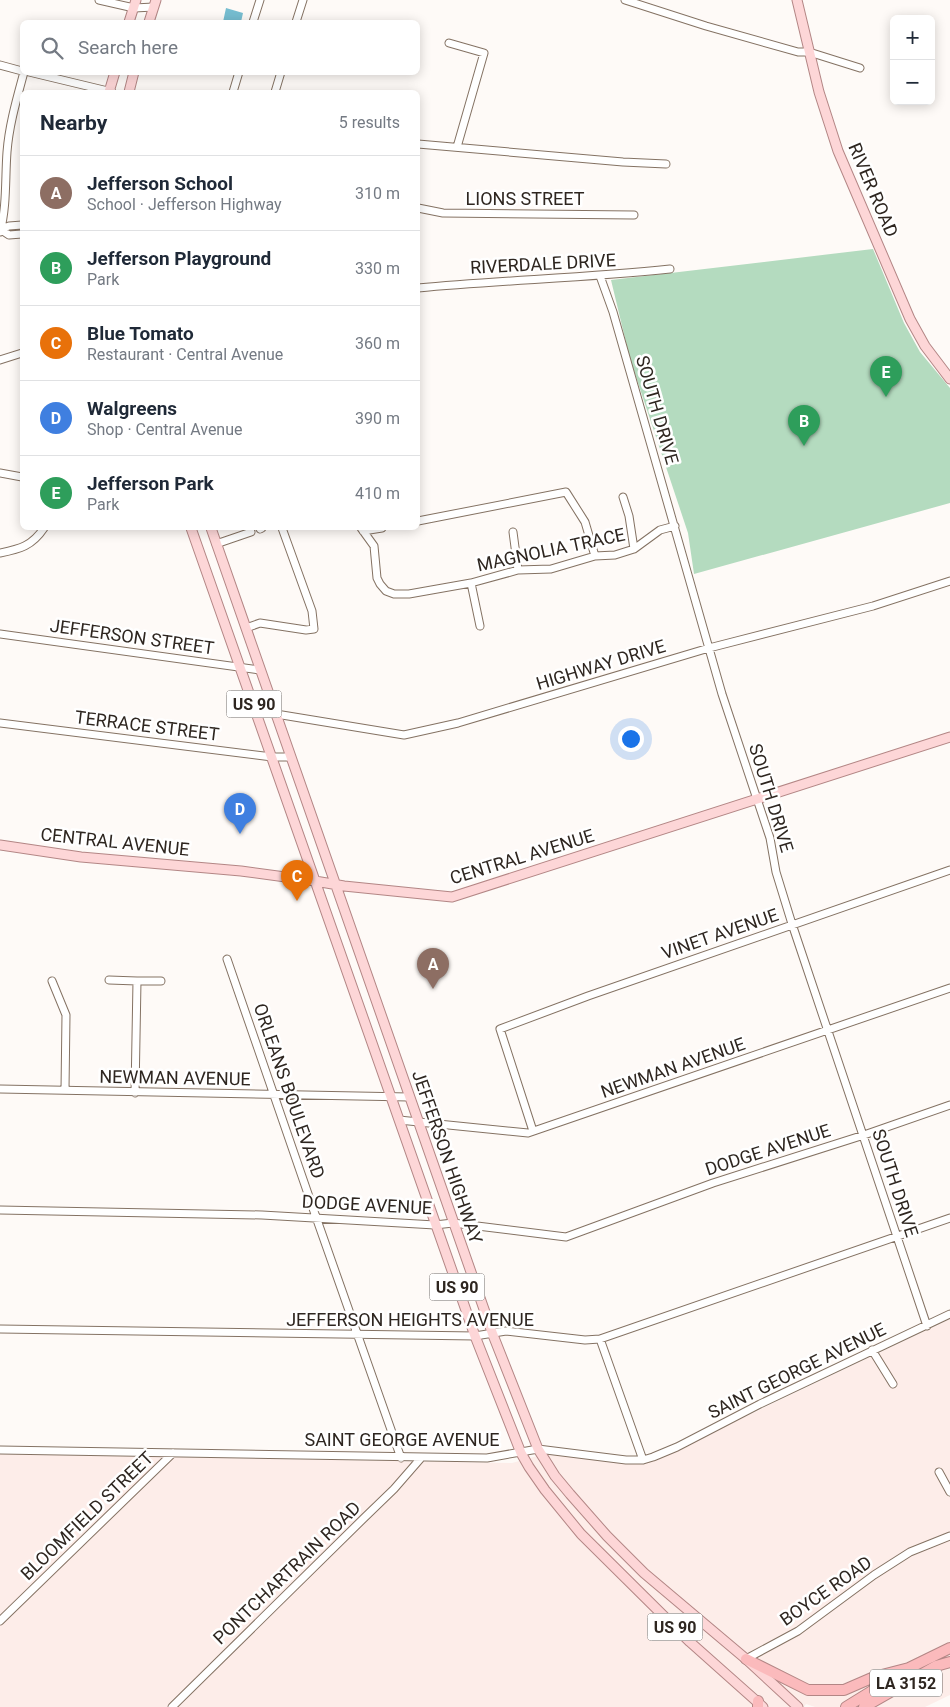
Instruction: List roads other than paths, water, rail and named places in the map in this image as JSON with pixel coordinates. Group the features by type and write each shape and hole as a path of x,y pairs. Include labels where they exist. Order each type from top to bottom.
{"highway":[{"name":"US 90","path":"746,1659 808,1690 844,1690 874,1677 909,1668 950,1648"},
{"name":"LA 3152","path":"864,1707 936,1666 950,1662"},
{"path":"846,1707 909,1668"}],"main road":[{"name":"RIVER ROAD","path":"797,0 819,92 838,151 910,319 925,346 950,379"},
{"path":"131,20 137,3"},
{"path":"150,20 155,3"},
{"path":"110,90 114,75"},
{"path":"130,90 133,75"},
{"name":"JEFFERSON HIGHWAY","path":"192,530 435,1225 475,1336 521,1452 529,1467 581,1534 690,1642 760,1705"},
{"name":"JEFFERSON HIGHWAY","path":"211,530 453,1223 493,1334 538,1449 570,1494 607,1536 644,1573 746,1659 798,1707"},
{"name":"CENTRAL AVENUE","path":"0,845 81,857 241,871 452,897 950,737"},
{"path":"633,1585 644,1573"}],"street":[{"path":"99,0 155,3"},
{"path":"254,20 260,0"},
{"path":"297,20 303,0"},
{"path":"625,0 706,26 798,52 809,52 860,68"},
{"path":"449,43 484,54 457,147"},
{"path":"0,65 20,71"},
{"path":"0,230 5,213 8,150 22,75"},
{"path":"41,75 102,90"},
{"path":"234,90 238,75"},
{"path":"276,90 280,75"},
{"path":"420,144 666,164"},
{"name":"LIONS STREET","path":"420,208 443,213 634,215"},
{"path":"0,230 9,226 20,225"},
{"path":"0,230 9,235 20,234"},
{"name":"RIVERDALE DRIVE","path":"420,288 478,282 600,276 670,269"},
{"name":"SOUTH DRIVE","path":"600,276 614,312 722,694 770,838 776,872 792,924 927,1326"},
{"path":"0,360 20,354"},
{"path":"0,473 20,477"},
{"path":"420,521 566,492 585,522 595,556"},
{"path":"623,497 629,516 634,549"},
{"name":"MAGNOLIA TRACE","path":"480,626 471,584 518,570 551,569 595,556 615,555 634,549 660,530 675,526"},
{"path":"0,553 23,548 33,541 42,530"},
{"path":"246,628 260,623 306,630 314,629 312,612 283,530"},
{"path":"363,530 374,546 377,578 386,591 394,594 409,594 471,584"},
{"path":"216,544 251,532"},
{"path":"513,532 518,570"},
{"name":"HIGHWAY DRIVE","path":"257,712 404,735 458,723 709,648 873,606 950,581"},
{"name":"JEFFERSON STREET","path":"0,634 260,670"},
{"name":"TERRACE STREET","path":"0,723 272,757 291,757"},
{"name":"VINET AVENUE","path":"533,1131 500,1029 588,996 950,870"},
{"name":"ORLEANS BOULEVARD","path":"228,960 401,1458"},
{"path":"109,980 161,981"},
{"path":"135,1093 137,980"},
{"path":"52,981 66,1015 65,1090"},
{"name":"NEWMAN AVENUE","path":"399,1120 481,1129 533,1131 950,988"},
{"name":"NEWMAN AVENUE","path":"0,1089 409,1097"},
{"name":"DODGE AVENUE","path":"0,1210 262,1215 435,1225 453,1223 566,1237 713,1183 864,1135 950,1104"},
{"name":"JEFFERSON HEIGHTS AVENUE","path":"0,1329 475,1336 506,1332 585,1340 600,1338 950,1218"},
{"name":"SAINT GEORGE AVENUE","path":"0,1450 487,1458 538,1449 618,1459 643,1460 677,1448 760,1404 950,1314"},
{"path":"600,1338 643,1460"},
{"path":"872,1350 892,1384"},
{"name":"BLOOMFIELD STREET","path":"0,1621 173,1453"},
{"name":"PONTCHARTRAIN ROAD","path":"172,1707 394,1489 421,1458"},
{"path":"939,1472 950,1492"},
{"name":"BOYCE ROAD","path":"746,1659 798,1631 874,1575 910,1552 950,1536"}],"water":[{"path":"226,8 243,13 241,20 223,20"}],"place":[{"name":"Jefferson Park","path":"886,397"},
{"name":"Jefferson Playground","path":"804,446"},
{"name":"Walgreens","path":"240,834"},
{"name":"Blue Tomato","path":"297,901"},
{"name":"Jefferson School","path":"433,989"}]}
